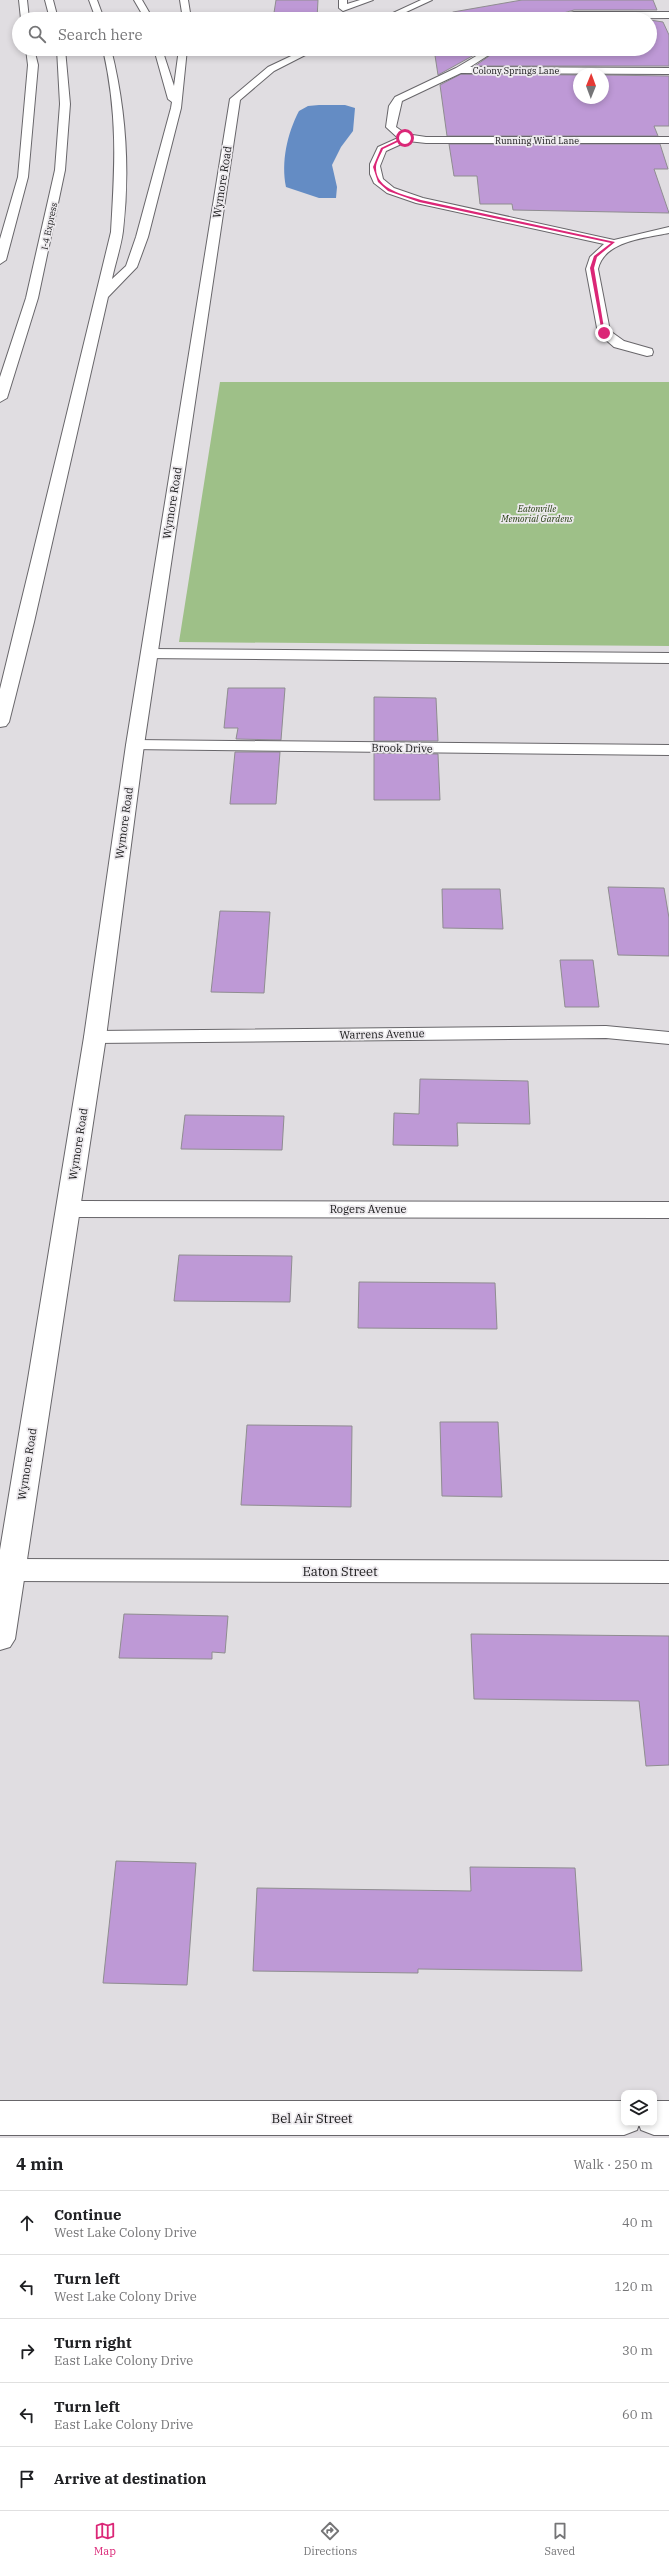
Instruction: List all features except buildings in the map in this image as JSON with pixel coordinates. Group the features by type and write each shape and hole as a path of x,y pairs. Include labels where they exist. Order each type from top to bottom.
{"main road":[{"path":"23,0 24,12"},
{"path":"49,0 52,12"},
{"path":"93,0 97,12"},
{"path":"138,0 145,12"},
{"path":"184,0 186,12"},
{"path":"343,0 343,8 370,0"},
{"path":"400,12 428,0"},
{"path":"657,15 669,15"},
{"path":"0,260 23,177 26,125 34,65 32,56"},
{"name":"I-4 Express","path":"0,398 32,298 60,170 65,104 62,56"},
{"path":"0,722 26,622 117,232 121,160 120,120 116,87 109,56"},
{"path":"160,56 176,108"},
{"path":"103,295 131,267 142,237 176,108 182,56"},
{"name":"Wymore Road","path":"0,1639 68,1208 94,1037 135,745 235,99 271,69 298,56"},
{"path":"405,138 396,133 392,127 394,106 398,99 459,70 482,56"},
{"name":"Colony Springs Lane","path":"459,70 669,71"},
{"path":"405,138 382,149 374,167 379,182 390,191 420,201 614,243"},
{"name":"Running Wind Lane","path":"405,138 426,140 669,140"},
{"path":"647,352 619,344 604,333 592,268 595,257 614,243 669,230"},
{"path":"149,654 669,658"},
{"name":"Brook Drive","path":"135,745 669,750"},
{"name":"Warrens Avenue","path":"94,1037 606,1032 669,1038"},
{"name":"Rogers Avenue","path":"68,1208 669,1210"},
{"name":"Eaton Street","path":"11,1570 669,1572"},
{"name":"Bel Air Street","path":"0,2118 621,2118"},
{"path":"657,2118 669,2118"}],"green space":[{"name":"Eatonville Memorial Gardens","path":"220,382 669,382 669,646 179,642"}],"water":[{"path":"345,105 355,108 353,131 341,147 332,165 337,187 336,198 319,198 286,187 284,168 286,148 291,129 299,111 308,106"}],"route":[{"path":"405,138 382,149 374,167 379,182 390,191 420,201 614,243 595,257 592,268 604,333"}]}
